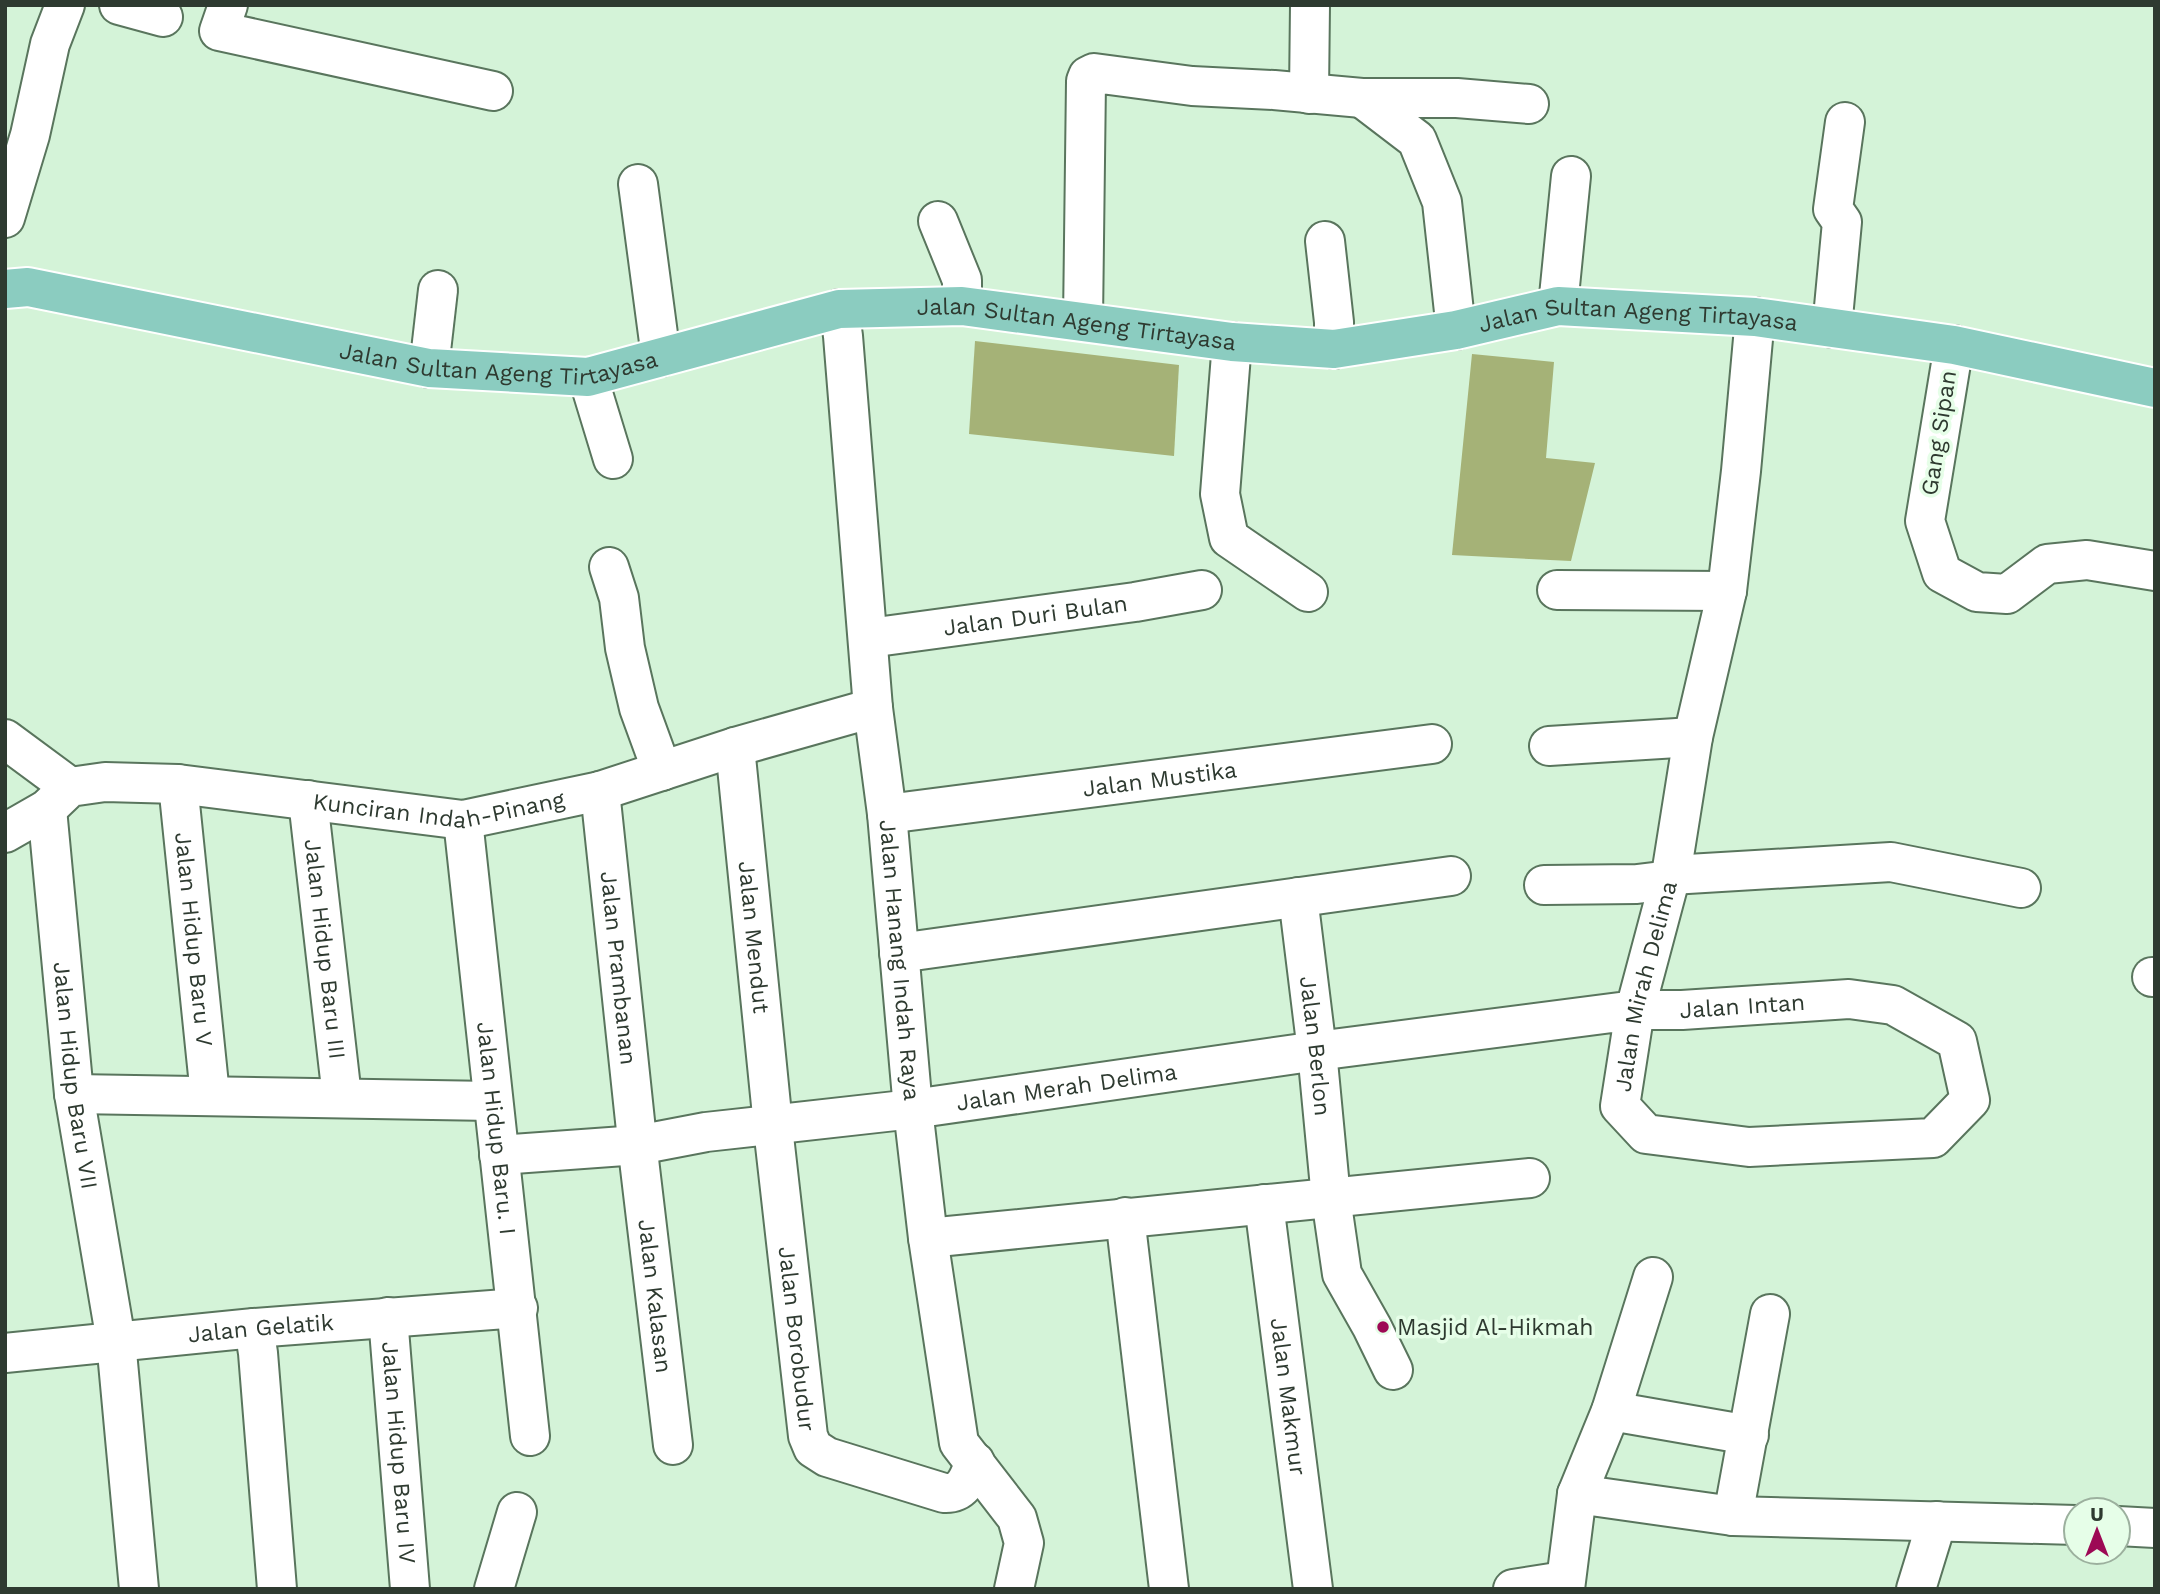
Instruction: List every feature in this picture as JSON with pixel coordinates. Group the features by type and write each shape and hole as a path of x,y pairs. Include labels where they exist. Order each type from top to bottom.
{"main road":[{"name":"Jalan Sultan Ageng Tirtayasa","path":"5,289 28,287 429,368 588,377 831,311 962,306 1232,342 1334,349 1456,330 1558,306 1755,317 1954,345 2155,388"}],"street":[{"path":"5,218 30,135 50,44 65,5"},
{"path":"119,5 163,17"},
{"path":"228,5 219,31 493,91"},
{"path":"1309,94 1310,5"},
{"path":"1083,321 1086,81 1088,76 1094,73 1192,86 1362,98 1457,98 1529,104"},
{"path":"1362,98 1417,140 1432,177 1442,202 1456,330"},
{"path":"1832,328 1842,222 1833,209 1845,122"},
{"path":"1558,306 1570,176"},
{"path":"638,184 661,357"},
{"path":"938,221 962,280 962,306"},
{"path":"1325,241 1334,322 1334,349"},
{"path":"429,368 438,290"},
{"name":"Jalan Hanang Indah Raya","path":"831,311 869,638 873,708 887,814 913,1109 929,1238 960,1443 1017,1518 1024,1543 1014,1589"},
{"name":"Jalan Mirah Delima","path":"1755,317 1727,591 1693,737 1671,877 1635,1010 1620,1106 1646,1134 1748,1147 1933,1138 1970,1100 1957,1041 1893,1005 1849,999"},
{"path":"1232,342 1220,494 1229,538 1308,592"},
{"name":"Gang Sipan","path":"1954,345 1925,521 1942,573 1978,592 2007,594 2047,564 2087,560 2155,572"},
{"path":"588,377 613,459"},
{"path":"609,567 619,598 625,648 639,708 662,771"},
{"name":"Jalan Duri Bulan","path":"869,638 1135,603 1202,590"},
{"path":"1557,590 1727,591"},
{"name":"Kunciran Indah-Pinang","path":"5,833 58,798 105,782 178,784 463,820 600,791 735,747 873,708"},
{"path":"1549,746 1693,737"},
{"path":"5,738 58,798"},
{"name":"Jalan Mustika","path":"887,814 1432,744"},
{"name":"Jalan Mendut","path":"735,747 774,1125"},
{"name":"Jalan Hidup Baru V","path":"178,784 210,1095"},
{"name":"Jalan Prambanan","path":"600,791 638,1144"},
{"name":"Jalan Hidup Baru VII","path":"58,798 75,1094 116,1341 139,1589"},
{"name":"Jalan Hidup Baru III","path":"308,800 342,1097"},
{"name":"Jalan Hidup Baru. I","path":"463,820 530,1436"},
{"path":"1544,885 1637,884 1671,877 1891,862 2021,888"},
{"path":"899,953 1451,876"},
{"name":"Jalan Berlon","path":"1298,897 1317,1051 1331,1198 1342,1274 1392,1370"},
{"name":"Jalan Intan","path":"1635,1010 1849,999"},
{"name":"Jalan Merah Delima","path":"499,1155 638,1144 706,1132 913,1109 1317,1051 1635,1010"},
{"path":"75,1094 492,1101"},
{"name":"Jalan Borobudur","path":"774,1125 808,1436 813,1448 827,1457 944,1493 954,1493 964,1487 975,1462"},
{"name":"Jalan Kalasan","path":"638,1144 673,1445"},
{"path":"929,1238 1530,1178"},
{"name":"Jalan Makmur","path":"1264,1204 1313,1589"},
{"path":"1125,1217 1168,1589"},
{"path":"1513,1589 1564,1585 1577,1493 1611,1411 1653,1277"},
{"name":"Jalan Gelatik","path":"5,1353 254,1328 518,1308"},
{"path":"1733,1516 1770,1314"},
{"name":"Jalan Hidup Baru IV","path":"388,1317 410,1589"},
{"path":"254,1328 276,1589"},
{"path":"1611,1411 1749,1435"},
{"path":"1577,1493 1733,1516 2062,1525"},
{"path":"494,1589 517,1512"},
{"path":"1916,1589 1937,1521"},
{"path":"2132,1527 2155,1528"}],"building":[{"path":"975,341 1179,365 1174,456 969,434"},
{"path":"1472,354 1554,362 1546,458 1595,463 1571,561 1452,555"}],"place":[{"name":"Masjid Al-Hikmah","path":"1383,1327"}]}
